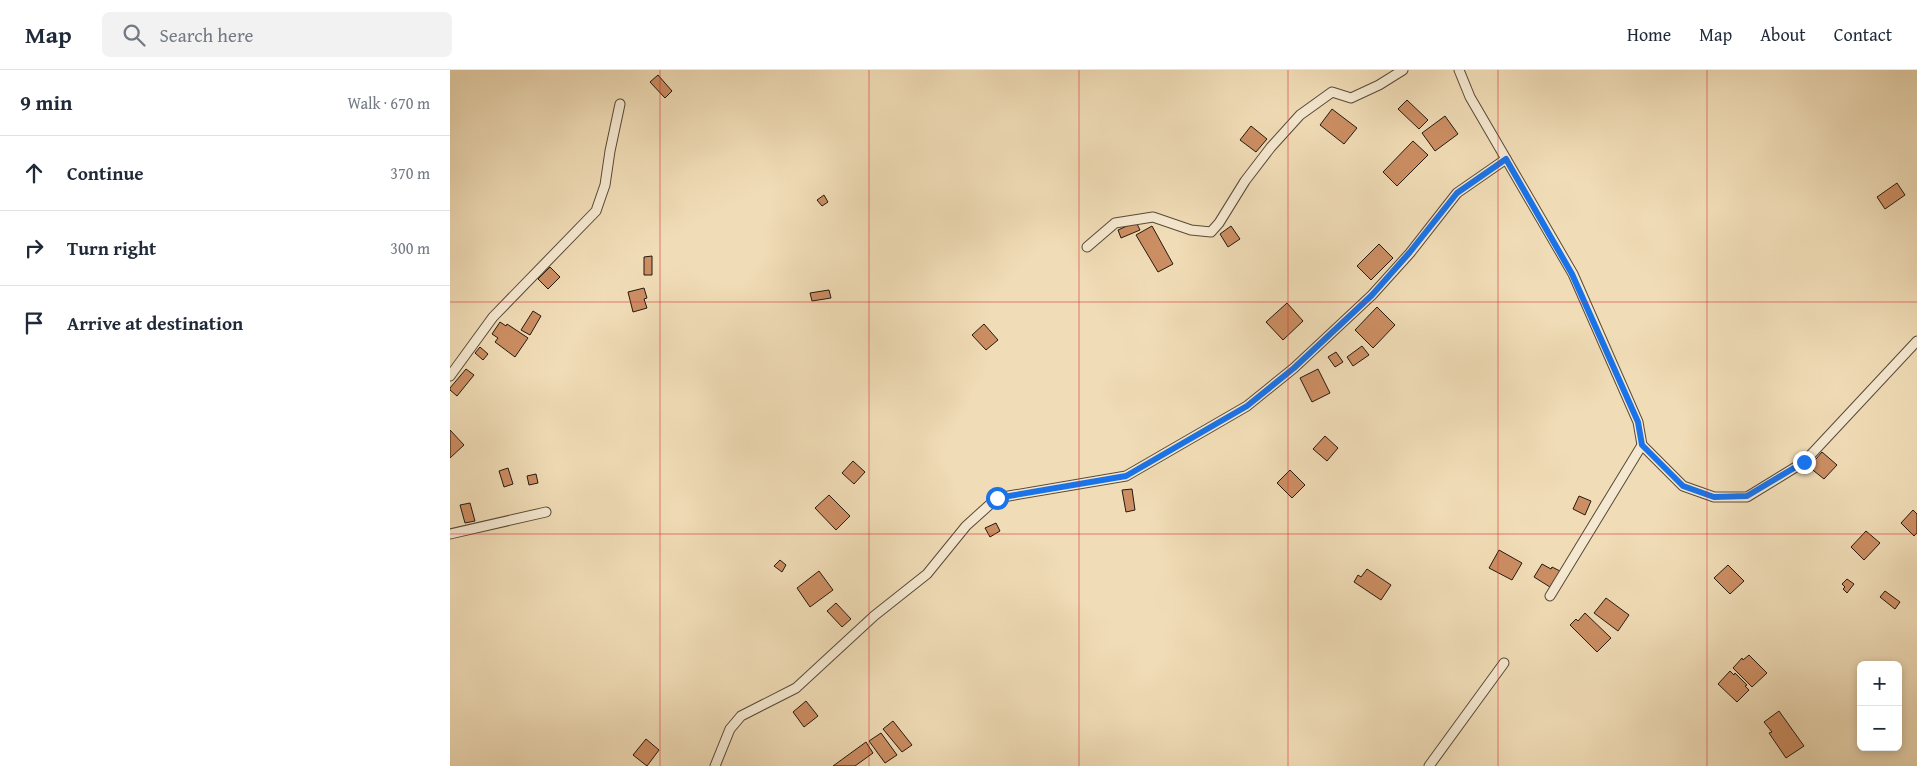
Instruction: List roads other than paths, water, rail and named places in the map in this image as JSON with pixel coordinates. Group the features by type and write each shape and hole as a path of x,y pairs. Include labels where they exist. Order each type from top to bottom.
{"street":[{"path":"1087,247 1115,223 1153,217 1190,230 1211,232 1219,223 1245,181 1271,147 1300,115 1332,92 1351,98 1379,85 1403,70"},
{"path":"1459,70 1470,97 1572,274 1638,422 1642,445 1683,486 1714,497 1747,496 1804,462 1917,341"},
{"path":"450,376 493,317 596,211 605,185 620,104"},
{"path":"715,766 730,729 741,716 796,688 874,616 927,574 966,526 997,498 1126,476 1247,406 1294,368 1372,295 1410,252 1457,193 1506,159"},
{"path":"1550,596 1642,445"},
{"path":"450,534 546,512"},
{"path":"1429,766 1504,663"}]}
